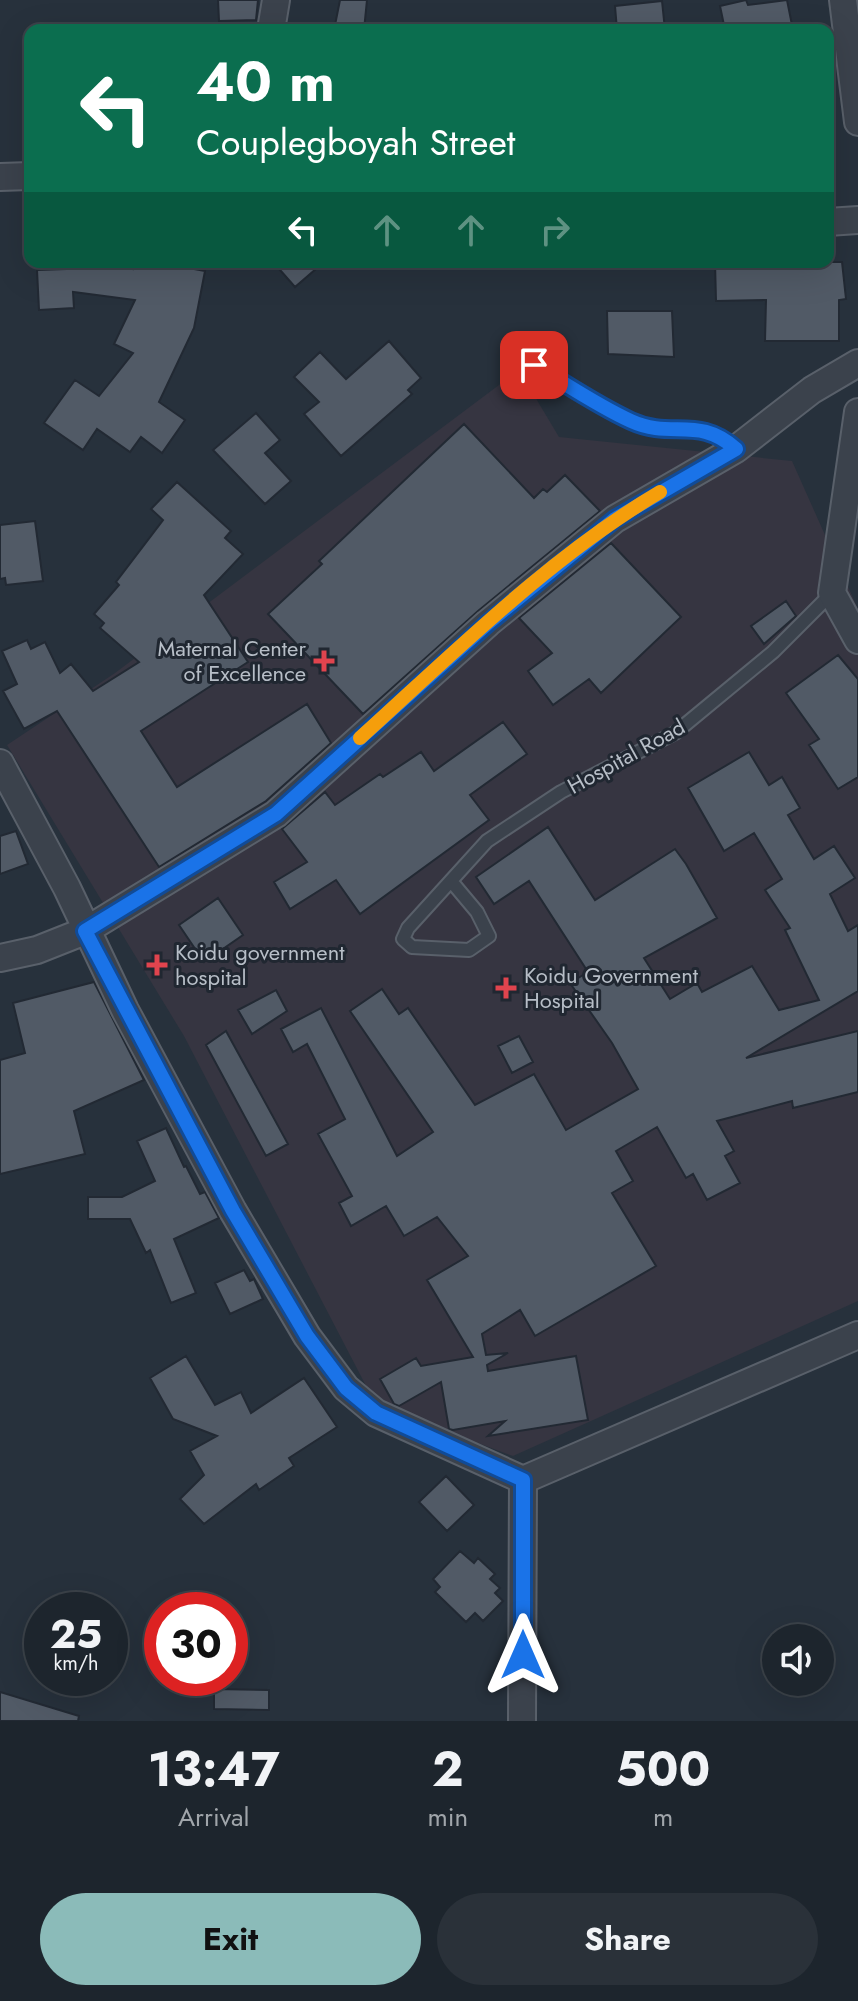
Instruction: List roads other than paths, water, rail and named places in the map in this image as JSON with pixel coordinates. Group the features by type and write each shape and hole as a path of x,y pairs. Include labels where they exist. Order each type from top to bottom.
{"street":[{"path":"272,24 276,0"},
{"path":"847,1 858,122"},
{"path":"0,177 24,176"},
{"path":"834,222 858,220"},
{"path":"0,958 37,950 85,931 276,814 488,623 615,519 736,449 812,390 858,363"},
{"path":"858,412 832,593 858,640"},
{"path":"0,763 233,1211 307,1336 346,1388 376,1413 523,1480 858,1335"},
{"path":"522,1721 523,1480"}],"lane":[{"path":"512,353 633,422 659,430 697,428 720,434 736,449"},
{"name":"Hospital Road","path":"451,881 477,912 489,936 469,950 412,947 403,939 408,928 487,841 561,792 675,733 773,652 832,593"}],"place":[{"name":"Maternal Center of Excellence","path":"324,661"},
{"name":"Koidu government hospital","path":"157,965"},
{"name":"Koidu Government Hospital","path":"506,988"}]}
